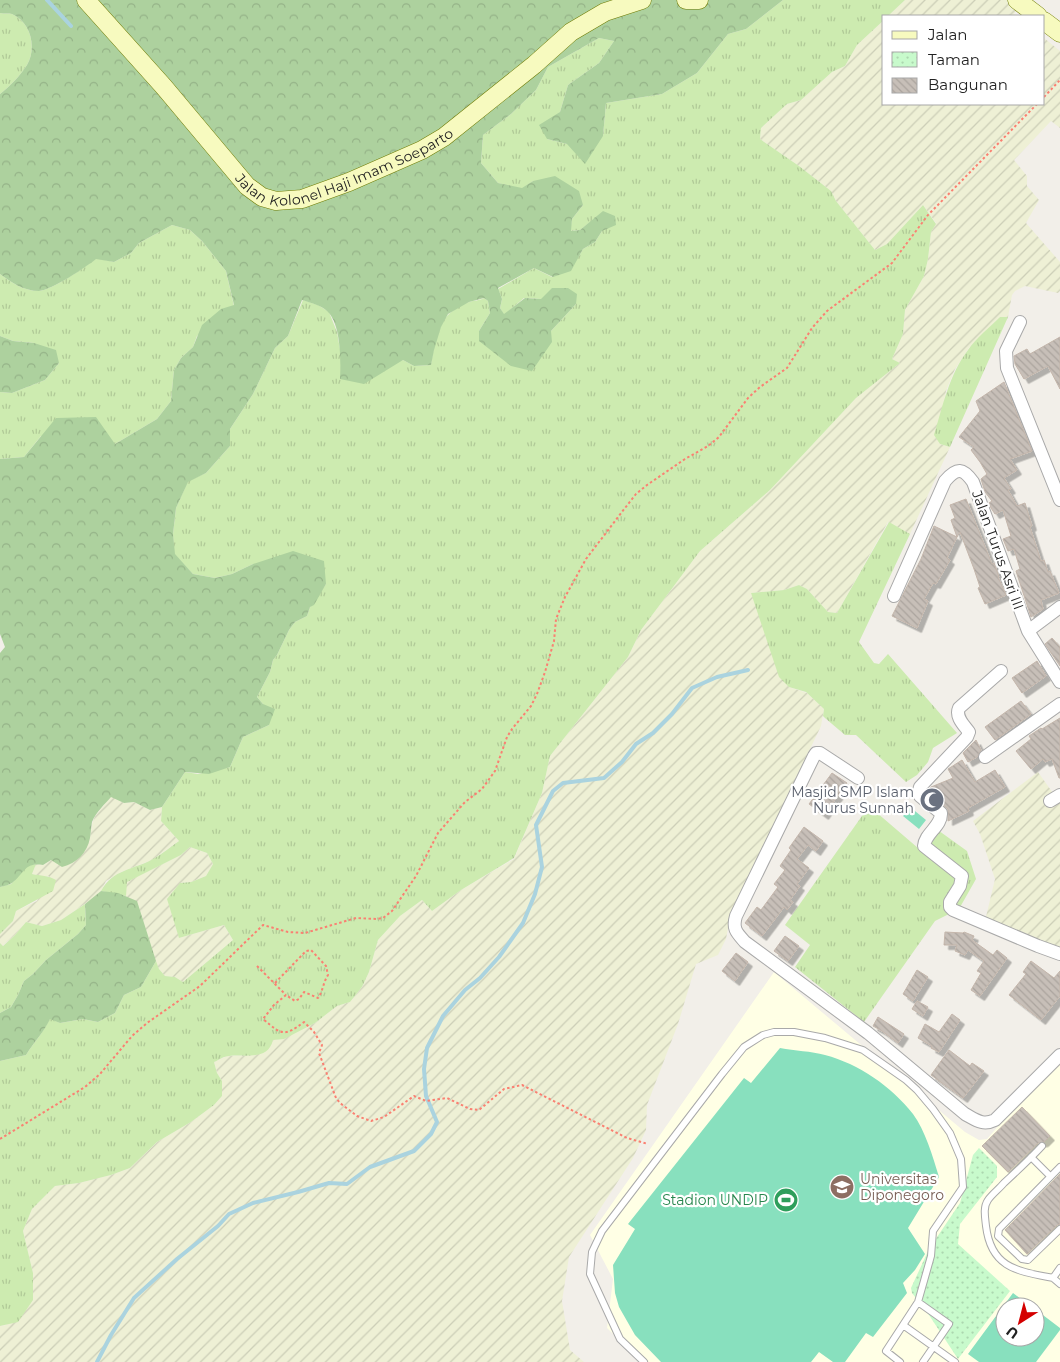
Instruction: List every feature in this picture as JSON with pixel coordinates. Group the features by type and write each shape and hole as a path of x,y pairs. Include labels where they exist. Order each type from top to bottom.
{"main road":[{"name":"Jalan Kolonel Haji Imam Soeparto","path":"86,0 164,87 247,186 262,196 276,201 302,199 316,195 437,142 534,65 571,32 605,12 642,0"},
{"path":"686,0 699,0"},
{"path":"1017,0 1037,15"},
{"path":"1045,21 1060,33"}],"street":[{"path":"1020,322 1006,351 1007,368 1060,500"},
{"name":"Jalan Turus Asri III","path":"894,596 945,481 952,473 958,470 968,475 973,482 1028,631"},
{"path":"1060,607 1028,631 1060,682"},
{"path":"1001,671 959,708 957,712 958,717 968,732 968,738 920,786 920,796 941,814 941,818 924,841 924,846 962,876 960,886 950,902 950,907 953,910 1060,954"},
{"path":"985,757 1060,704"},
{"path":"858,778 820,753 816,753 736,916 734,924 738,934 745,942 868,1034 965,1114 983,1124 996,1120 1060,1055"}],"lane":[{"path":"644,1362 620,1339 590,1274 592,1252 602,1231 744,1047 763,1034 794,1032 825,1038 863,1050 894,1071 917,1090 950,1133 962,1159 963,1187 933,1231 932,1256 918,1302 886,1351 900,1362"},
{"path":"1042,1146 988,1199 984,1212 987,1235 993,1253 1004,1264 1032,1274 1053,1278 1060,1284"},
{"path":"1031,1157 1050,1176"},
{"path":"1060,1166 998,1229 998,1236 1022,1260 1028,1260 1060,1229"},
{"path":"1053,1278 1060,1268"},
{"path":"918,1302 949,1324 923,1362"},
{"path":"903,1325 954,1362"}],"path":[{"path":"1045,96 1060,80"},
{"path":"0,1139 85,1087 100,1074 132,1036 147,1023 200,986 263,925 288,932 305,933 356,918 383,918 392,911 416,876 438,833 465,802 482,789 492,776 510,733 528,711 537,694 554,641 556,619 564,597 586,559 636,494 647,484 708,446 718,437 748,398 787,368 812,328 827,311 892,263 928,215 1036,105"},
{"path":"257,966 275,984 286,995 295,1001 300,999 304,992 318,998 328,975 326,966 311,950 306,950 275,984"},
{"path":"286,995 262,1019 275,1030 286,1033 293,1031 304,1022 314,1032 322,1045 319,1053 340,1103 357,1116 371,1121 384,1118 414,1096 426,1101 447,1098 470,1109 479,1110 504,1089 522,1084 627,1138 648,1144"}],"shaded area":[{"path":"905,0 1024,0 1015,15 889,15"},
{"path":"882,22 882,105 1045,105 1045,39 1060,51 1060,128 1051,121 1014,160 1027,176 1027,186 1039,200 1026,223 1060,262 1060,291 1058,293 1025,286 1015,291 1012,295 1008,317 1000,317 969,348 955,369 946,391 940,444 950,447 910,534 888,522 837,613 828,612 807,589 799,585 784,590 751,593 789,687 807,693 824,709 821,726 730,917 726,939 718,955 696,964 678,1024 647,1105 646,1130 633,1158 569,1257 562,1301 570,1350 584,1362 0,1362 0,1326 6,1325 33,1273 23,1231 32,1209 55,1186 79,1183 130,1168 157,1142 191,1122 214,1105 222,1096 222,1081 217,1073 214,1062 227,1056 256,1055 273,1040 315,1023 337,1006 350,1002 362,987 369,972 378,940 400,916 422,900 432,911 461,890 514,859 542,793 550,756 628,657 641,630 700,551 770,490 856,398 900,363 892,359 903,334 905,310 924,276 931,232 936,223 923,205 887,244 875,250 836,201 831,191 760,139 761,128 787,104 801,100 832,72 845,66 857,45"},
{"path":"1038,772 1060,803 1060,951 985,921 995,879 980,834 973,821"},
{"path":"111,796 124,803 134,802 150,810 162,807 161,821 179,841 152,860 121,872 106,881 101,891 95,897 61,920 42,926 26,922 2,946 0,934 13,921 16,911 37,901 49,876 43,877 32,874 36,864 43,865 51,860 70,864 77,859 90,838 95,816"},
{"path":"190,847 207,853 213,864 206,876 191,882 180,883 179,938 224,925 233,940 183,982 175,977 165,976 159,969 126,896 126,882 181,855"},
{"name":"Universitas Diponegoro","path":"774,972 965,1132 979,1140 987,1139 1025,1095 1060,1063 1060,1362 642,1362 607,1328 613,1279 590,1235"}],"green space":[{"path":"0,0 783,0 746,29 728,34 697,73 662,94 606,103 603,136 585,164 567,144 547,139 539,125 560,112 568,85 599,63 614,41 599,38 548,67 536,90 511,114 483,135 481,163 498,183 522,188 533,181 555,176 579,191 583,205 572,219 571,231 580,230 603,211 615,216 616,225 602,231 595,242 583,249 571,271 553,277 534,268 498,288 502,299 500,308 504,314 525,298 541,299 552,288 568,288 577,294 576,304 551,331 552,342 532,371 511,366 479,341 479,331 490,313 488,301 484,298 469,302 448,314 441,327 431,365 414,366 403,360 364,384 340,379 338,333 332,317 322,307 302,300 288,336 275,348 253,394 230,429 230,446 206,473 188,482 176,508 173,534 175,554 193,574 215,578 232,574 253,564 293,551 324,561 326,584 314,605 310,607 307,616 295,622 289,630 273,660 270,672 257,697 263,704 275,709 269,725 243,737 230,767 209,774 185,772 162,807 150,810 134,802 124,803 111,797 94,818 89,843 84,853 77,860 62,867 51,860 43,865 32,865 25,869 12,883 0,887 0,653 5,647 0,634 0,459 24,457 56,418 96,417 115,444 157,419 171,401 174,370 181,358 193,347 202,325 221,309 234,305 226,271 202,241 190,230 172,225 139,243 131,253 114,262 96,259 69,278 45,290 34,291 23,288 0,274 0,94 15,81 27,65 32,51 32,44 28,29 19,18 12,14 0,13"},
{"path":"783,0 905,0 889,15 882,15 882,22 857,45 845,66 832,72 801,100 787,104 761,128 760,139 831,191 836,201 875,250 887,244 923,205 936,224 931,232 924,276 905,310 903,334 892,359 900,363 856,398 770,490 700,551 641,630 628,657 550,756 542,793 514,858 461,890 432,911 422,900 400,916 378,940 369,972 362,987 350,1002 337,1006 315,1023 284,1039 273,1040 270,1047 261,1054 227,1056 214,1062 217,1073 222,1081 222,1096 214,1105 191,1122 157,1142 130,1168 79,1183 55,1186 32,1209 23,1231 33,1273 33,1300 18,1322 0,1326 0,1061 26,1055 50,1018 60,1023 83,1019 98,1022 115,1013 124,995 141,987 156,961 159,969 165,976 175,977 183,982 233,940 224,925 179,938 167,899 180,883 191,882 206,876 213,864 207,853 190,847 181,855 127,882 126,896 101,891 111,878 117,874 146,863 179,841 161,821 162,807 185,772 198,774 230,767 243,737 269,725 263,704 257,697 270,672 273,660 289,630 295,622 307,616 310,607 326,584 253,564 232,574 215,578 193,574 174,554 173,534 176,508 188,481 206,473 230,446 230,429 253,394 275,348 288,336 303,300 318,305 329,312 337,332 341,355 341,379 403,360 414,366 431,365 437,338 445,318 461,306 484,298 488,301 490,313 479,331 551,331 576,304 524,298 504,315 500,308 502,299 498,289 534,268 552,277 579,256 583,249 595,242 602,231 603,212 580,230 570,231 572,219 583,205 533,181 522,189 498,183 481,163 483,135 511,114 536,90 548,67 599,38 614,41 599,63 568,85 560,112 547,139 567,144 603,136 606,103 662,94 697,73 728,34 746,29"},
{"path":"0,13 12,14 24,23 30,36 32,51 27,65 15,81 0,94"},
{"path":"172,225 190,230 202,241 226,271 234,306 197,336 193,347 181,358 174,370 171,401 157,419 115,444 41,436 24,457 0,459 0,392 12,393 45,380 59,363 34,343 13,341 0,336 0,274 23,288 34,291 45,290 69,278 96,258 114,262 131,253 139,243"},
{"path":"1000,317 1008,317 950,447 940,444 934,435 947,391 956,370 971,346"},
{"path":"0,336 13,341 34,343 56,350 59,363 45,380 12,393 0,392"},
{"path":"889,522 910,534 859,642 874,663 879,664 888,654 957,733 933,748 928,762 917,775 906,782 856,735 845,735 825,718 823,716 824,709 806,692 789,687 779,677 751,593 784,590 799,585 807,589 828,612 837,613"},
{"path":"869,806 918,848 935,828 967,851 976,879 959,909 935,921 864,1022 795,967 810,945 785,925"},
{"path":"910,807 926,820 919,829 903,816"},
{"path":"36,864 32,874 47,876 56,880 53,891 16,911 13,921 0,934 0,887 11,884 27,866"},
{"path":"101,891 118,893 137,901 156,961 141,987 124,995 115,1013 98,1022 83,1019 60,1023 50,1019 26,1055 0,1061 0,1013 11,1007 24,981 86,925 85,904"},
{"path":"85,904 86,925 24,981 11,1007 0,1013 0,943 3,946 26,922 42,926 61,920"},
{"name":"Stadion UNDIP","path":"780,1048 820,1054 850,1064 874,1077 895,1094 913,1114 925,1136 939,1177 908,1228 925,1254 915,1270 903,1283 907,1293 873,1337 866,1333 845,1362 833,1362 819,1352 811,1362 661,1362 635,1335 619,1307 615,1293 613,1265 635,1229 628,1224 744,1078 751,1083"},
{"path":"979,1148 997,1166 997,1177 960,1224 958,1244 1010,1291 1005,1297 995,1297 995,1311 958,1359 912,1293 911,1288 929,1249 960,1203 973,1155"},
{"path":"1013,1293 1018,1297 1010,1297"},
{"path":"995,1317 995,1347 1045,1347 1045,1317 1060,1328 1036,1362 979,1362 968,1354"}],"building":[{"path":"1060,337 1060,389 1048,366 1024,379 1015,364 1014,356 1027,349 1030,354"},
{"path":"1004,382 1032,451 1010,459 1017,470 1004,478 1011,489 1008,490 1017,506 1025,503 1032,526 1030,527 1041,561 1044,560 1059,593 1041,600 1043,609 1031,617 1016,571 1020,569 1014,549 1008,551 1003,539 1011,536 1003,510 995,514 991,508 989,503 992,501 985,492 981,479 987,474 971,450 974,447 959,437 980,411 976,401"},
{"path":"966,499 1006,595 985,604 960,532 957,537 951,520 955,518 950,505"},
{"path":"934,526 957,537 947,558 950,560 936,584 933,583 924,599 928,601 917,628 892,616 921,559"},
{"path":"1052,638 1060,647 1060,666 1045,644"},
{"path":"1037,661 1046,676 1022,693 1012,678"},
{"path":"1021,701 1031,714 995,740 985,727"},
{"path":"1060,718 1059,778 1052,759 1045,762 1043,759 1031,769 1016,751 1031,739 1029,736"},
{"path":"976,740 981,750 977,757 968,762 963,753"},
{"path":"962,760 975,782 995,770 1005,787 968,808 969,811 948,821 948,809 927,791 931,787 953,778 948,769"},
{"path":"832,773 847,783 824,815 809,804"},
{"path":"804,827 823,841 816,851 808,845 797,859 809,868 797,884 800,886 790,900 793,902 787,910 784,907 762,936 745,923 757,907 761,910 778,887 774,884 785,870 780,866 791,850 789,848"},
{"path":"945,932 964,932 974,936 972,940 993,955 997,950 1007,958 980,996 971,990 981,973 977,971 984,961 968,950 965,955 955,951 957,945 944,945"},
{"path":"785,936 799,946 788,961 774,951"},
{"path":"736,953 748,962 735,981 722,971"},
{"path":"1031,961 1054,978 1060,971 1060,996 1041,1020 1009,995 1026,974 1023,972"},
{"path":"917,970 928,977 913,1001 903,994"},
{"path":"917,1001 928,1007 923,1016 912,1009"},
{"path":"952,1014 960,1020 939,1052 918,1038 925,1024 939,1032"},
{"path":"878,1017 904,1034 898,1043 873,1026"},
{"path":"949,1050 970,1066 972,1063 984,1071 963,1098 931,1075"},
{"path":"1022,1107 1050,1136 1044,1142 1038,1143 1008,1172 982,1146"},
{"path":"1060,1174 1060,1224 1027,1254 1005,1230"}],"waterway":[{"path":"47,0 71,26"},
{"path":"97,1362 134,1298 177,1259 218,1226 229,1214 253,1203 329,1183 347,1184 370,1167 414,1151 431,1134 437,1122 426,1096 424,1069 427,1048 443,1016 465,990 480,978 499,957 523,923 535,894 542,867 536,825 553,791 563,783 604,778 622,762 636,744 653,733 672,714 692,688 717,677 748,670"}],"place":[{"name":"Masjid SMP Islam Nurus Sunnah","path":"932,800"},
{"name":"Universitas Diponegoro","path":"842,1187"},
{"name":"Stadion UNDIP","path":"786,1200"}]}
